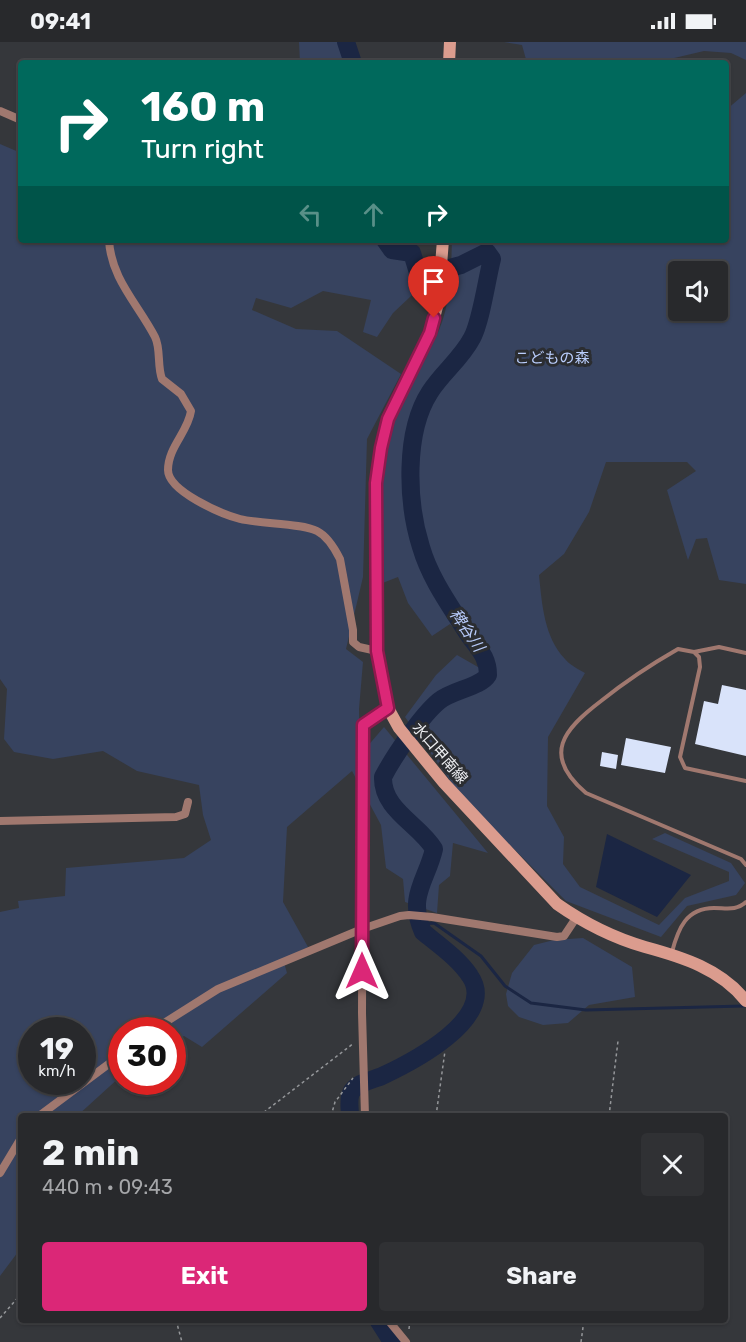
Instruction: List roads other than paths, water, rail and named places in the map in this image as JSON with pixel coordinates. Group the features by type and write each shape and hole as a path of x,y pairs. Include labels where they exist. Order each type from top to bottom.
{"main road":[{"path":"449,60 450,42"},
{"name":"水口甲南線","path":"443,243 438,303 430,333 388,419 376,483 377,651 388,708 399,728 421,756 557,904 576,918 625,940 671,953 703,967 722,978 746,1001"}],"street":[{"path":"0,111 18,119"},
{"path":"110,243 110,251 119,281 156,339 162,379 181,394 191,411 190,418 173,447 168,470 169,480 180,490 240,519 318,531 335,548 340,559 353,630 353,642 359,647 377,651"},
{"path":"365,1113 362,929 363,725 388,708"},
{"path":"0,821 176,818 185,814 188,802"},
{"path":"173,1017 218,988 362,929 409,915 557,937 564,936 576,918"},
{"path":"43,1113 108,1064"},
{"path":"0,1173 18,1143"},
{"path":"390,1323 406,1342"}],"lane":[{"path":"746,653 718,647 694,652 678,649 627,679 582,714 572,725 562,747 562,760 573,782 586,793 741,859 746,865"},
{"path":"694,652 699,657 700,667 680,757 684,768 746,781"},
{"path":"671,953 678,930 687,917 700,910 713,908 729,910 746,902"}],"waterway":[{"name":"稗谷川","path":"346,42 352,60"},
{"name":"稗谷川","path":"350,1113 350,1098 353,1090 360,1084 412,1061 447,1037 462,1023 472,1008 476,992 470,976 460,964 423,932 417,908 418,898 434,849 388,799 383,777 408,737 439,701 479,683 488,675 484,657 440,590 429,569 416,529 410,468 412,447 422,408 430,392 472,338 481,311 492,259 487,252 461,265 419,276 412,253 392,250 387,243"},
{"path":"420,924 434,923 481,956 505,986 531,1003 586,1010 744,1006"},
{"name":"稗谷川","path":"380,1323 392,1342"}],"park label":[{"name":"こどもの森","path":"552,358"}]}
